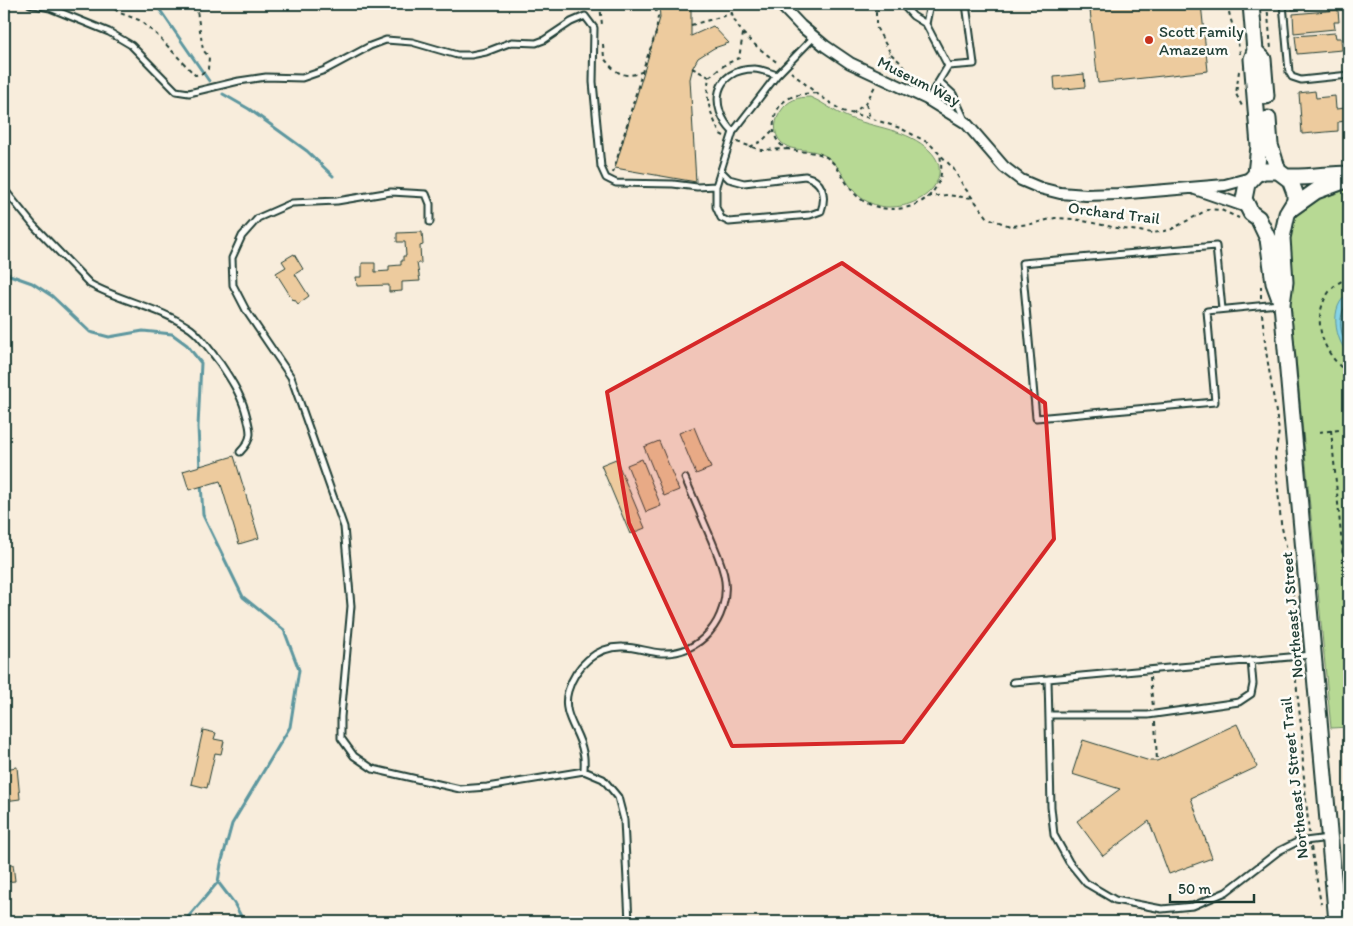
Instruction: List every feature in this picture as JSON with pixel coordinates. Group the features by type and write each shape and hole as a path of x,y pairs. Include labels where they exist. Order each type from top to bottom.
{"street":[{"name":"Museum Way","path":"780,4 814,37 850,63 928,99 966,123 1004,167 1021,180 1040,188 1060,193 1086,195 1191,188 1243,213"},
{"name":"Northeast J Street","path":"1251,4 1255,51 1252,59 1259,131 1253,176 1244,192 1243,213 1258,218 1268,239 1274,283 1282,304"},
{"name":"Northeast J Street","path":"1255,51 1262,59 1270,145 1282,174 1294,186 1295,193 1295,201 1282,238 1285,282 1282,304 1338,922"},
{"path":"1191,188 1225,185 1264,171 1312,177 1349,174"},
{"path":"1258,218 1265,221 1273,221 1290,211 1316,191 1349,179"}],"lane":[{"path":"30,4 50,8 109,32 131,45 176,91 190,93 239,81 266,77 302,78 325,70 370,46 386,40 412,42 457,55 486,52 512,42 536,43 544,40 571,22 585,16 594,28 593,82 601,167 606,178 616,183 673,184 698,187 716,186"},
{"path":"902,4 913,16 926,24 948,66"},
{"path":"926,24 930,4"},
{"path":"948,66 974,64 966,4"},
{"path":"1283,4 1289,72 1292,77 1301,80 1349,75"},
{"path":"721,171 729,179 744,183 805,176 815,179 821,187 824,202 821,211 810,215 729,222 721,218 716,207 716,186 733,132 777,75 814,37"},
{"path":"928,99 948,66"},
{"path":"733,132 725,124 717,100 719,88 726,78 735,73 754,69 777,75"},
{"path":"940,82 953,94 966,123"},
{"path":"4,189 34,226 90,284 169,316 192,329 227,373 242,401 251,433 248,444 240,452"},
{"path":"430,222 430,204 426,194 391,192 337,201 292,203 258,218 242,236 232,258 233,285 247,312 291,377 344,527 351,606 341,718 341,738 354,756 373,769 460,789 487,787 584,771 603,779 618,797 624,820 629,922"},
{"path":"1222,309 1216,246 1022,263 1036,418 1215,402 1207,311 1282,304"},
{"path":"584,771 584,751 566,708 572,678 578,669 587,659 611,648 623,647 661,653 688,648 712,630 720,617 725,597 720,562 685,478"},
{"path":"1013,682 1314,654"},
{"path":"1049,715 1154,714 1239,702 1251,694 1253,684 1251,660"},
{"path":"1048,679 1051,807 1054,836 1069,862 1086,882 1115,900 1162,909 1193,906 1226,892 1279,851 1297,842 1329,838"}],"path":[{"path":"108,4 120,13 139,20 168,45 178,59 195,75 201,74 208,69 209,57 204,50 196,4"},
{"path":"600,4 602,31"},
{"path":"611,180 656,33 658,16 654,4"},
{"name":"Orchard Trail","path":"730,4 731,14 743,34 816,93 842,111 900,128 929,143 954,168 958,179 988,218 1010,226 1031,224 1055,218 1074,218 1117,228 1153,233 1170,230 1209,209 1243,213"},
{"path":"876,4 876,27 892,54 900,62 910,78 917,83"},
{"path":"1228,4 1229,16 1239,43 1241,62"},
{"path":"691,25 731,14"},
{"path":"743,34 739,58 726,64 709,77 706,95 710,114 720,134 730,140 761,150 788,149 816,153 827,158 836,166 853,193 874,206 890,209 904,208 931,194 938,184 940,176 940,153"},
{"path":"603,40 604,58 612,68 621,74 628,75 635,75 643,71"},
{"path":"852,114 866,103 892,54"},
{"path":"692,68 709,77"},
{"path":"1239,71 1236,94 1245,112"},
{"path":"788,149 780,143 773,130 774,117 779,106 796,95 816,93"},
{"path":"866,103 870,118"},
{"path":"750,147 762,141 773,130"},
{"path":"926,198 946,195 972,198"},
{"path":"1349,278 1338,283 1329,292 1321,310 1320,321 1326,347 1341,368 1349,374"},
{"name":"Northeast J Street Trail","path":"1260,280 1266,351 1279,431 1275,457 1281,523 1288,552 1294,602 1294,656 1310,840 1321,904"},
{"path":"1319,432 1349,429"},
{"path":"1331,430 1345,577 1349,579"},
{"path":"1150,669 1157,761"}],"highlighted area":[{"path":"842,263 1045,403 1054,539 903,742 732,746 629,523 607,392"}],"green space":[{"path":"810,97 857,121 901,133 912,138 930,151 939,165 938,179 930,191 917,201 900,206 882,206 865,200 850,186 829,158 816,152 791,148 781,142 775,127 778,116 790,102"},
{"path":"1349,185 1349,727 1331,728 1286,253 1290,226 1294,217 1306,203 1323,194"}],"water":[{"path":"1349,294 1349,354 1340,341 1337,332 1336,314 1342,299"}],"building":[{"path":"659,4 691,4 691,36 713,26 729,43 714,48 698,58 690,79 696,182 615,168 660,18"},
{"name":"Scott Family Amazeum","path":"1087,4 1201,4 1208,71 1098,83 1090,10 1085,8"},
{"path":"1292,4 1338,4 1338,6 1292,10"},
{"path":"1338,10 1339,22 1334,22 1335,29 1294,33 1293,14"},
{"path":"1335,33 1336,38 1341,38 1342,50 1297,54 1295,36"},
{"path":"1084,74 1085,87 1055,90 1054,77"},
{"path":"1315,91 1316,98 1335,96 1336,109 1345,108 1346,121 1338,122 1338,131 1302,134 1299,93"},
{"path":"422,232 423,245 420,246 421,263 417,263 420,281 402,282 402,291 389,292 389,285 357,286 356,277 362,277 362,263 375,263 375,272 389,271 389,266 401,265 403,256 406,256 405,242 397,242 397,233"},
{"path":"294,254 303,269 295,274 309,296 298,304 293,300 276,273 286,267 282,261"},
{"path":"694,427 711,468 696,474 679,433"},
{"path":"659,441 679,490 664,496 644,447"},
{"path":"234,456 259,538 239,544 220,481 189,490 183,471"},
{"path":"616,459 645,528 630,534 601,465"},
{"path":"642,459 661,506 646,512 627,465"},
{"path":"1237,724 1257,767 1191,798 1212,858 1169,874 1149,821 1103,856 1077,821 1120,789 1072,774 1083,740 1150,761 1157,761"},
{"path":"203,730 216,733 214,739 224,741 221,754 215,753 207,788 191,784"},
{"path":"17,767 20,799 5,801 4,769"},
{"path":"13,864 15,881 4,882 4,865"},
{"path":"684,915 685,922 671,922 671,917"}],"waterway":[{"path":"152,4 160,10 209,81"},
{"path":"223,94 249,109 307,151 333,176"},
{"path":"4,273 32,283 52,296 90,332 109,337 143,331 172,334 187,345 201,363 198,427 200,469"},
{"path":"184,922 218,882 232,824 290,727 299,670 284,630 243,597 203,515 201,483"},
{"path":"218,882 234,903 244,922"}],"place":[{"name":"Scott Family Amazeum","path":"1149,40"}]}
